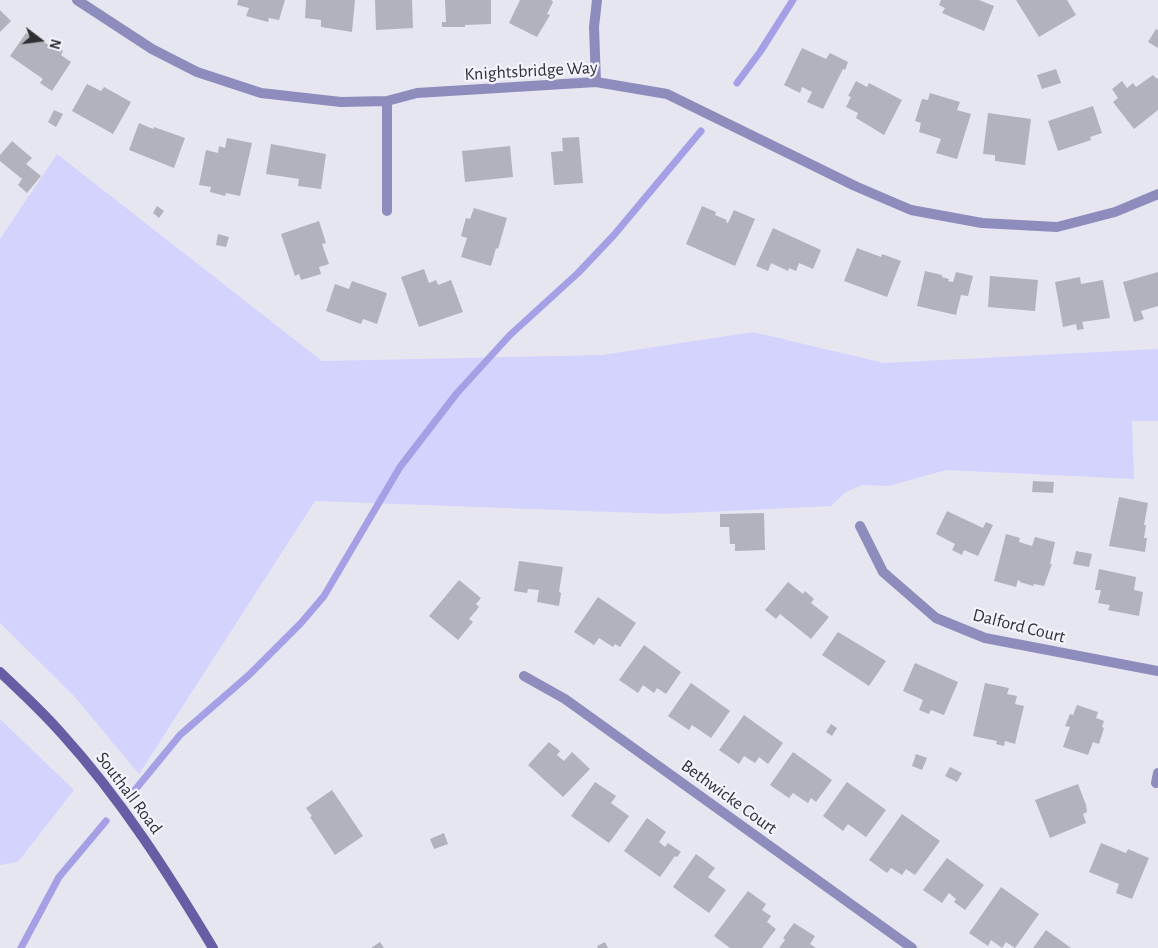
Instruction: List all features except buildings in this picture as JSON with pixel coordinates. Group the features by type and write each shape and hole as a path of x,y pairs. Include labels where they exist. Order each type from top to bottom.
{"street":[{"name":"Knightsbridge Way","path":"77,0 152,49 197,72 261,93 341,102 387,101 417,93 596,82 667,94 855,186 911,210 982,223 1057,227 1115,212 1158,194"},
{"path":"596,82 594,27 597,0"},
{"path":"387,101 387,210"},
{"name":"Dalford Court","path":"860,526 883,572 936,618 986,638 1158,671"},
{"name":"Southall Road","path":"0,672 62,734 102,781 164,867 213,948"},
{"name":"Bethwicke Court","path":"524,676 565,699 912,948"}],"shaded area":[{"path":"57,154 322,361 602,355 753,332 884,363 1158,349 1158,421 1132,421 1134,479 946,470 889,486 862,485 846,492 831,506 666,514 315,501 139,774 73,695 0,623 0,239"},
{"path":"0,719 74,790 18,862 0,865"}],"waterway":[{"path":"737,83 760,52 793,0"},
{"path":"130,796 180,735 249,675 301,623 324,596 400,467 457,393 510,335 578,273 614,235 701,131"},
{"path":"21,948 59,877 106,821"}]}
